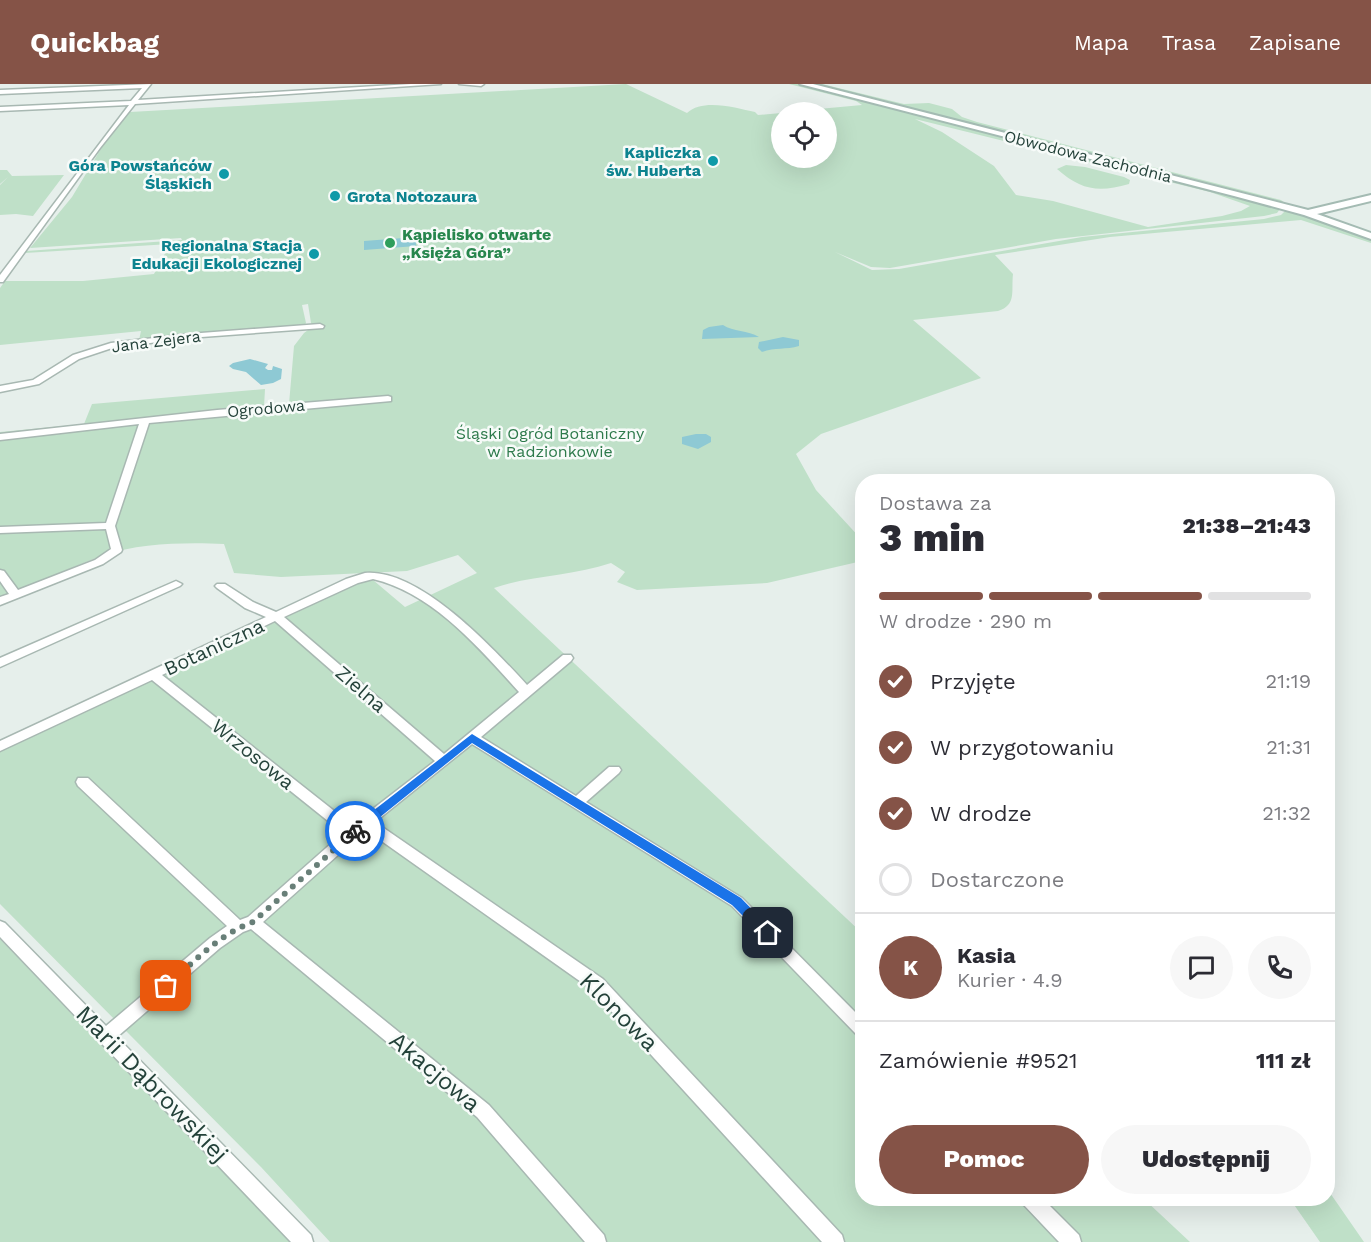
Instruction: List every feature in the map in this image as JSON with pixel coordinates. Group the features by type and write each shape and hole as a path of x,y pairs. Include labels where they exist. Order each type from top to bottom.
{"main road":[{"name":"Obwodowa Zachodnia","path":"804,84 1303,212 1369,235"},
{"path":"1303,212 1322,210 1371,198"},
{"path":"1303,212 1360,201"},
{"path":"1322,210 1322,215 1369,235"}],"street":[{"path":"0,92 157,84"},
{"path":"0,109 438,84"},
{"path":"462,84 481,84"},
{"path":"0,280 148,85"},
{"name":"Jana Zejera","path":"0,389 36,382 76,357 111,346 188,336 320,326"},
{"name":"Ogrodowa","path":"0,437 292,406 388,399"},
{"path":"0,601 111,556 117,550 110,526 145,421"},
{"path":"0,530 110,526"},
{"path":"0,573 16,595"},
{"name":"Botaniczna","path":"0,746 343,585 369,576 399,582 428,598 500,664 525,691"},
{"path":"0,663 176,584"},
{"name":"Zielna","path":"221,586 249,605 277,617 444,761"},
{"path":"106,1036 216,943 245,925 352,833 444,761 567,658"},
{"name":"Wrzosowa","path":"154,675 352,833"},
{"path":"472,738 736,902 855,1022"},
{"path":"576,802 614,770"},
{"name":"Akacjowa","path":"83,782 245,925 483,1111 597,1242"},
{"name":"Klonowa","path":"366,823 597,984 835,1242"},
{"name":"Marii Dąbrowskiej","path":"0,927 304,1242"},
{"path":"1037,1206 1072,1242"}],"green space":[{"name":"Śląski Ogród Botaniczny w Radzionkowie","path":"626,84 687,113 702,106 720,105 755,112 758,115 771,114 771,168 837,168 837,107 862,105 856,101 789,84 798,84 1208,188 1280,209 1277,213 1264,216 1056,239 890,268 871,267 835,252 872,270 899,269 1082,237 1264,219 1281,215 1287,209 1371,238 1371,243 1301,220 1110,237 995,255 1013,274 1012,297 1008,305 998,311 913,320 981,378 821,434 796,454 816,490 855,532 855,563 767,583 637,590 617,582 625,572 611,563 494,588 855,926 855,1206 1151,1206 1190,1242 330,1242 261,1167 0,904 0,750 366,580 373,580 405,607 477,573 458,555 407,571 281,577 234,573 224,544 164,544 132,548 104,555 0,598 0,432 84,424 92,404 265,389 264,407 289,404 294,346 304,333 315,325 311,323 308,304 302,305 306,323 304,326 139,340 141,331 0,345 0,288 5,281 83,281 154,274 170,244 25,253 26,251 182,240 181,238 30,248 72,197 102,147 130,112","holes":["915,119 1210,192 1250,206 1241,211 1148,227 1053,201 1016,195 994,166 942,132"]},
{"path":"811,84 822,84 904,104 929,103 952,109 962,117 977,122 1281,200 1285,203"},
{"path":"1066,165 1085,167 1124,177 1130,180 1129,184 1099,189 1090,188 1074,181 1057,169"},
{"path":"0,170 7,170 12,176 64,175 33,216 0,215 0,185 8,177 0,184"},
{"path":"0,939 290,1242 0,1242"},
{"path":"1335,1200 1364,1242 1320,1242 1295,1206 1335,1206"}],"water":[{"name":"Kąpielisko otwarte „Księża Góra”","path":"416,237 416,246 364,250 364,241"},
{"path":"723,325 759,337 702,339 703,330"},
{"path":"783,337 799,340 799,346 762,352 758,348 759,342"},
{"path":"250,359 268,364 265,368 268,370 272,370 273,366 282,369 281,379 261,385 246,372 229,366"},
{"path":"706,434 711,437 711,442 698,449 682,444 682,437"}],"way so far":[{"path":"166,986 216,943 238,927 253,922 355,831"}],"place":[{"name":"Kapliczka św. Huberta","path":"713,161"},
{"name":"Góra Powstańców Śląskich","path":"224,174"},
{"name":"Grota Notozaura","path":"335,196"},
{"name":"Kąpielisko otwarte „Księża Góra”","path":"390,243"},
{"name":"Regionalna Stacja Edukacji Ekologicznej","path":"314,254"}],"route":[{"path":"355,831 472,738 736,902 768,933"}]}
